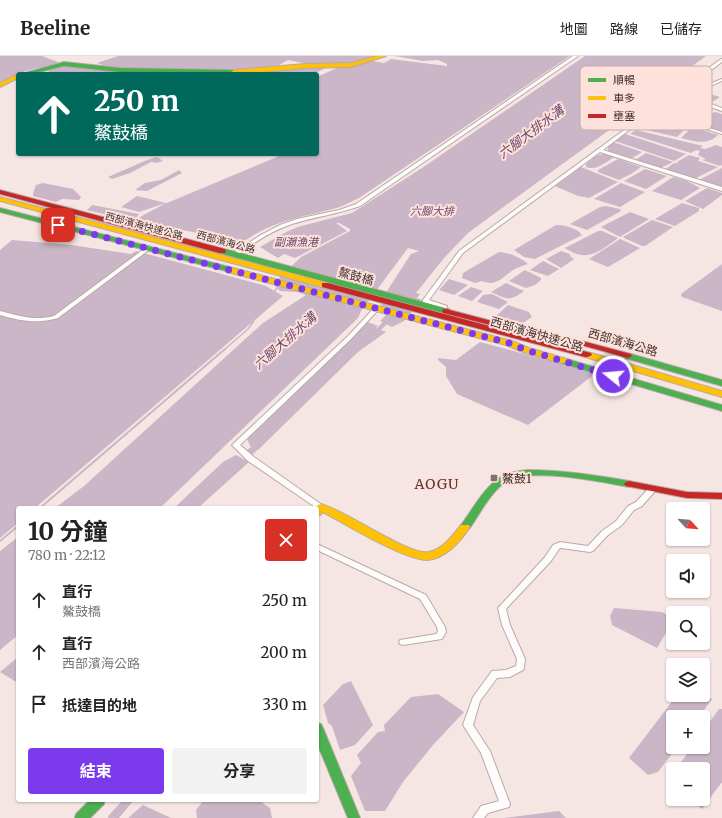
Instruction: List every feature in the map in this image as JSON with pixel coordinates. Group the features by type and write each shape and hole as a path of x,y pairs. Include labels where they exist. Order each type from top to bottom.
{"main road":[{"path":"32,72 61,65 74,64 120,70 245,72 305,66 352,65 383,56"},
{"path":"0,85 16,77"},
{"name":"西部濱海公路","path":"0,192 234,255 279,275"},
{"name":"西部濱海快速公路","path":"0,199 279,275"},
{"name":"西部濱海快速公路","path":"0,204 279,275"},
{"path":"0,211 13,213 148,248 279,275 377,308 418,312 526,350 722,408"},
{"name":"鰲鼓橋","path":"279,275 418,312"},
{"name":"西部濱海公路","path":"418,312 582,343 722,383"},
{"name":"西部濱海快速公路","path":"418,312 550,344 722,394"},
{"name":"西部濱海快速公路","path":"418,312 722,399"},
{"path":"319,510 407,551 426,556 438,552 451,544 488,495 511,475 545,473 653,488 687,495 722,496"},
{"path":"319,733 354,818"},
{"path":"81,818 97,802"}],"street":[{"path":"234,255 261,236 275,229 303,219 344,210 358,205 576,56"},
{"path":"712,67 722,60"},
{"path":"712,84 722,80"},
{"path":"712,106 722,110"},
{"path":"445,306 425,301 445,275 455,258 627,130"},
{"path":"712,130 722,133"},
{"path":"599,150 722,189"},
{"path":"0,313 30,320 48,319 61,314 148,248"},
{"path":"314,506 251,459 236,445 350,337 377,308"},
{"path":"478,818 485,809 505,804 485,751 468,725 473,717 476,700 495,674 507,674 520,668 522,663 506,625 502,608 548,559 556,547 560,545 590,549 605,533 619,523 631,508 639,504 653,488"},
{"path":"319,548 423,597 441,627 442,632 438,637 403,642"}],"water":[{"path":"0,56 42,56 58,62 57,64 23,72 16,72 16,75 0,82"},
{"path":"118,56 377,56 353,63 307,64 288,60 274,68 245,71 178,68 126,69 98,67 103,65 97,63"},
{"path":"395,56 570,56 359,198 340,207 276,224 243,242 188,231 139,225 137,222 140,217 166,203 277,156 319,156 319,76 337,68 373,61 384,63 391,59 447,66 447,64 438,60 423,61"},
{"path":"585,56 706,56 692,66 580,66 580,130 609,130 468,233 445,257 416,293 420,294 417,298 422,300 404,321 392,327 380,321 386,315 378,312 387,291 411,254 419,251 408,248 361,311 358,318 162,506 58,506 84,486 263,323 306,295 297,292 280,291 273,284 301,257 350,231 350,229 336,223 347,231 295,258 284,254 278,258 260,247 288,231 301,226 352,213 422,168"},
{"path":"65,66 130,72 49,72 48,69"},
{"path":"294,67 325,68 318,72 274,72"},
{"path":"712,95 720,97 712,102"},
{"path":"715,112 722,114 722,131 712,129 712,113"},
{"path":"636,130 703,146 700,148 705,149 716,145 722,147 722,165 720,166 702,160 706,159 698,155 700,151 696,150 691,153 631,134"},
{"path":"647,130 684,130 677,137"},
{"path":"689,130 702,130 718,135 705,142 681,138"},
{"path":"625,134 686,154 674,161 615,141"},
{"path":"613,142 642,152 631,159 609,153 607,146"},
{"path":"646,153 673,162 658,169 635,160"},
{"path":"604,154 614,157 597,167 586,167 586,164 597,155"},
{"path":"689,155 700,158 698,161 718,167 692,180 672,173 666,169"},
{"path":"157,157 163,161 156,163 151,162 130,173 112,179 108,177 147,160"},
{"path":"618,159 641,167 619,180 598,172 598,170"},
{"path":"581,167 618,182 589,198 578,196 555,186"},
{"path":"722,168 722,189 697,181"},
{"path":"645,169 667,176 646,189 624,181"},
{"path":"179,170 182,173 147,191 135,190 145,183 161,180"},
{"path":"673,177 687,181 700,188 681,200 652,191"},
{"path":"43,183 73,189 81,197 79,200 62,199 56,202 33,196 36,185"},
{"path":"621,183 645,192 620,207 594,199"},
{"path":"707,188 722,193 722,195 703,209 685,201"},
{"path":"137,196 166,203 139,212 121,207"},
{"path":"682,203 699,208 699,211 675,226 655,219"},
{"path":"92,205 139,214 137,217 128,220 87,210"},
{"path":"606,206 620,209 621,211 587,230 570,224 600,207"},
{"path":"630,212 649,219 620,237 601,227"},
{"path":"652,220 673,227 645,246 623,237"},
{"path":"556,225 570,227 577,230 582,235 535,259 524,257 514,250"},
{"path":"598,231 602,231 618,238 605,248 593,254 580,255 565,248"},
{"path":"620,239 640,248 608,267 589,259"},
{"path":"12,240 71,245 131,254 136,251 266,286 283,296 37,506 16,506 16,525 0,538 0,250"},
{"path":"561,251 570,254 570,256 574,259 561,268 546,259"},
{"path":"499,252 515,256 528,264 515,269 502,279 491,283 482,281 475,283 462,278 463,273"},
{"path":"543,261 559,269 548,276 530,270"},
{"path":"722,264 722,311 682,297 681,294"},
{"path":"525,270 541,278 541,280 535,285 526,288 509,281"},
{"path":"449,279 468,285 454,295 439,290"},
{"path":"506,283 524,291 511,298 504,298 491,292"},
{"path":"471,287 483,291 472,301 458,296"},
{"path":"492,294 508,302 499,309 477,302 483,295"},
{"path":"508,305 529,312 532,317 520,325 494,318"},
{"path":"368,322 378,326 376,328 386,332 358,352 258,450 250,446 247,438"},
{"path":"480,342 596,373 528,425 457,394 446,376 446,367 438,360 438,358 456,360"},
{"path":"236,455 249,462 200,506 176,506 223,462"},
{"path":"16,539 16,637 0,650 0,551"},
{"path":"614,608 662,612 666,615 666,633 657,648 612,625 610,616"},
{"path":"16,659 16,682 0,672"},
{"path":"351,681 373,725 355,745 340,750 332,726 328,723 323,705 343,684"},
{"path":"438,694 464,712 433,745 403,782 385,811 365,811 351,776 361,763 357,755 378,732 385,731 384,725 411,697"},
{"path":"672,702 710,702 704,710 666,710 666,754 672,754 658,772 648,775 629,758"},
{"path":"719,709 722,709 722,782 710,798 710,762 681,762 687,754 710,754 710,721"},
{"path":"202,802 261,802 270,808 272,818 197,818 196,810"},
{"path":"143,805 171,818 128,818"},
{"path":"559,811 566,818 503,818"}],"waterway":[{"path":"274,292 277,288"},
{"path":"224,350 248,329 254,321"},
{"path":"372,336 385,323"},
{"path":"42,506 225,349"},
{"path":"250,452 261,443"},
{"path":"0,541 16,528"},
{"path":"113,818 127,802"}],"traffic: fast":[{"path":"32,72 64,64 120,70 234,72"},
{"path":"0,210 230,270"},
{"path":"222,251 446,311"},
{"path":"628,356 722,383"},
{"path":"564,361 722,408"},
{"path":"465,527 493,489 504,479 514,475 528,473 565,474 629,484"},
{"path":"319,733 354,818"},
{"path":"81,818 97,802"}],"traffic: slow":[{"path":"234,72 305,66 351,65 383,56"},
{"path":"0,85 16,77"},
{"path":"0,199 325,285"},
{"path":"230,270 509,343 526,350 564,361"},
{"path":"588,355 722,394"},
{"path":"319,510 321,507 406,550 419,555 427,556 433,555 444,549 465,527"}],"traffic: jam":[{"path":"0,192 222,251"},
{"path":"325,285 588,355"},
{"path":"446,311 534,334 582,343 628,356"},
{"path":"629,484 687,495 722,496"}],"place":[{"name":"鰲鼓1","path":"494,478"}],"district":[{"name":"AOGU","path":"437,484"}],"route":[{"path":"58,225 509,343 526,350 613,376"}],"water label":[{"name":"六腳大排水溝","path":"531,132"},
{"name":"六腳大排","path":"432,211"},
{"name":"副瀨漁港","path":"296,242"},
{"name":"六腳大排水溝","path":"285,341"}]}
